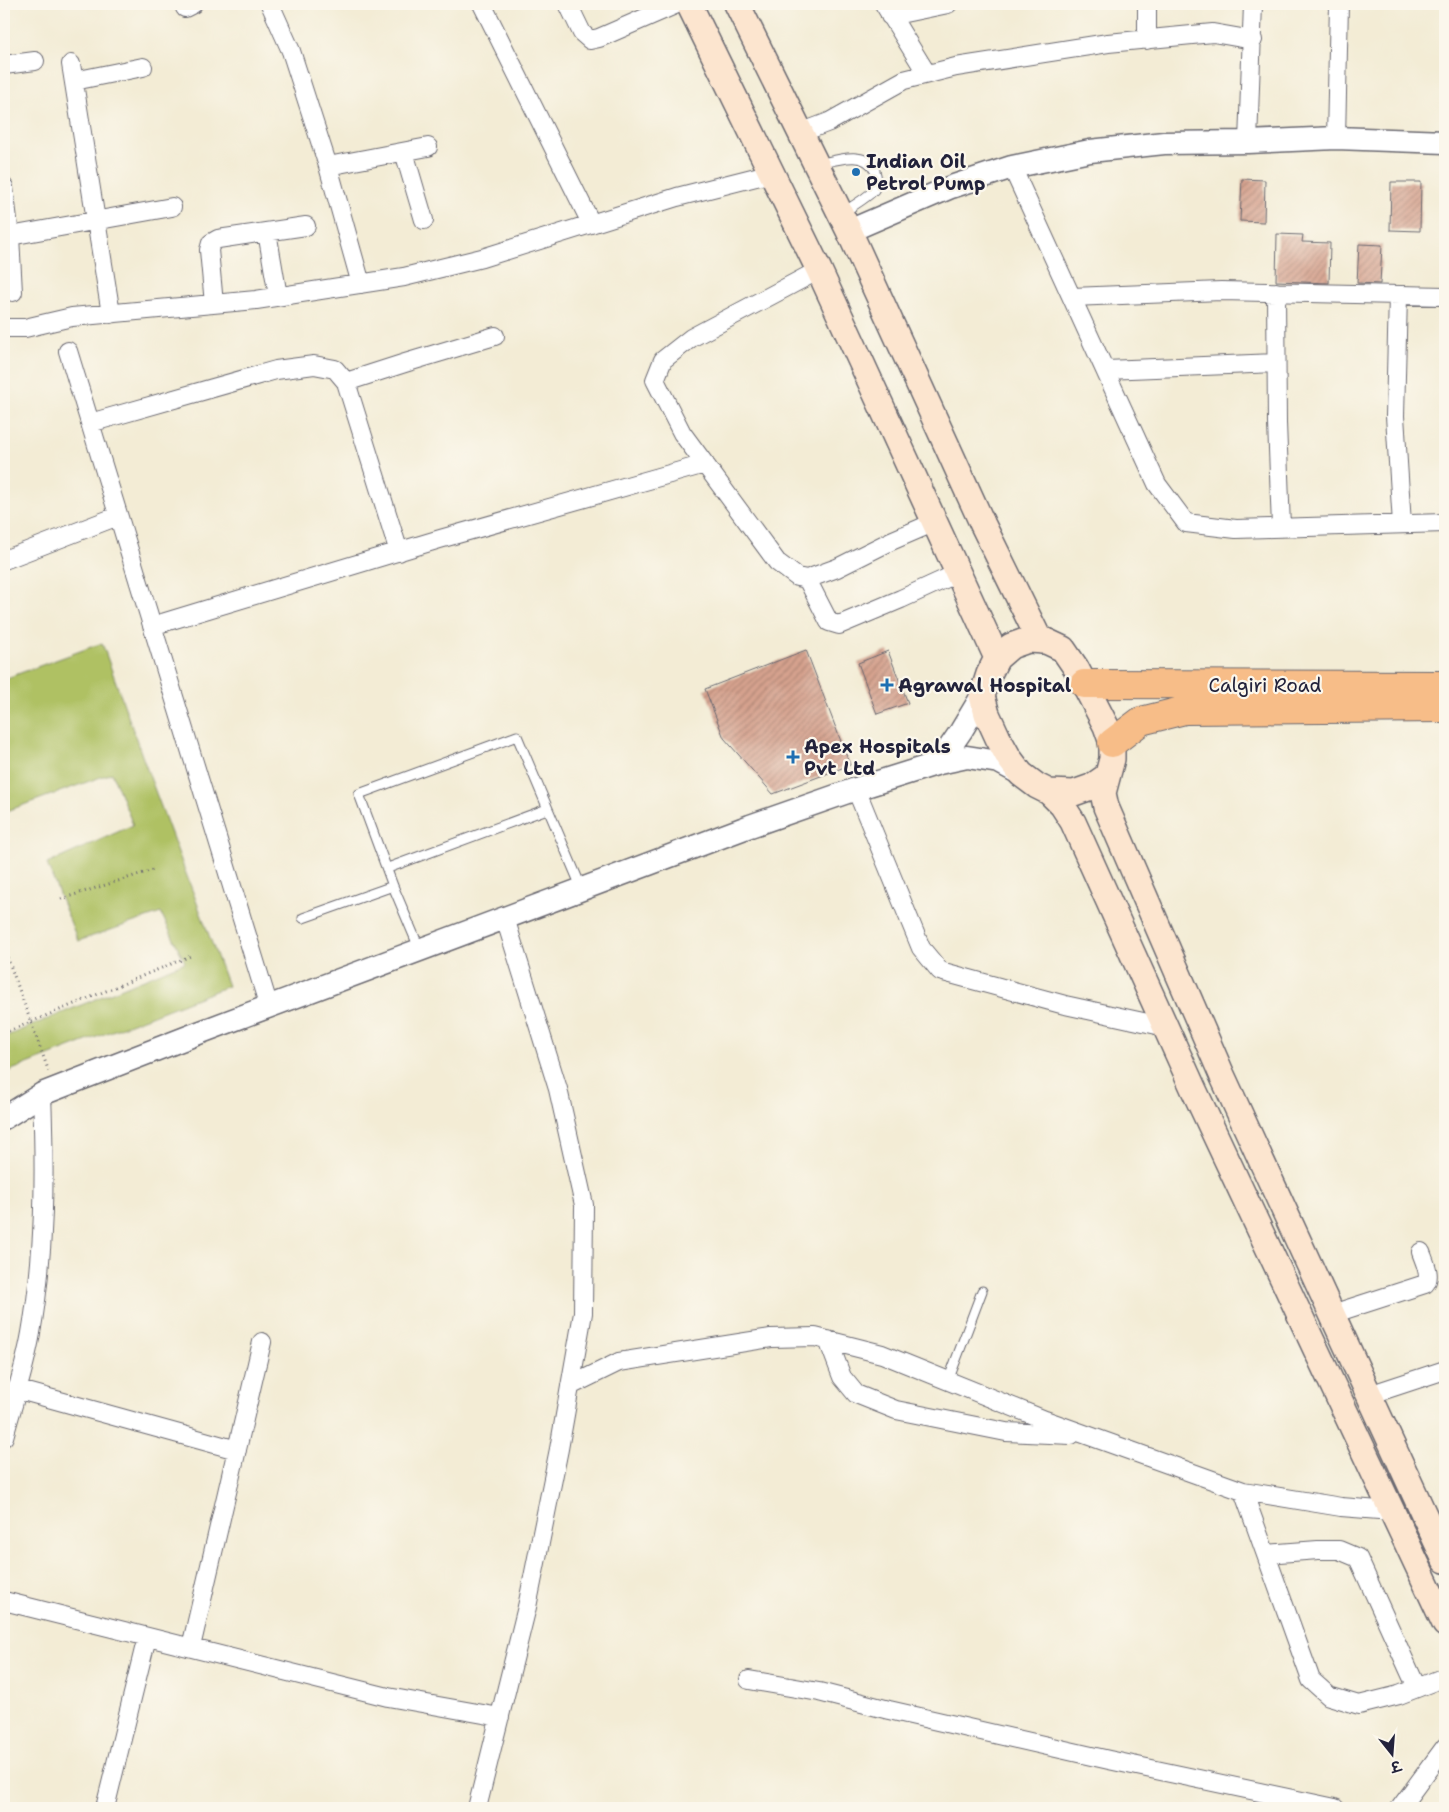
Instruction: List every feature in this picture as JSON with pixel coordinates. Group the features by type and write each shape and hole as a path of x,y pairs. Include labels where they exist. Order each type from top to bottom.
{"main road":[{"path":"689,4 819,270 997,658"},
{"path":"737,4 845,223 984,525 1040,641"},
{"path":"1445,1560 1222,1075 1106,807 1103,793 1112,759 1112,743 1106,726 1076,668 1063,649 1046,641 1028,640 1011,646 997,658 989,674 982,696 987,714 1009,758 1021,774 1049,792 1062,805 1073,822 1166,1027 1445,1624"},
{"name":"Calgiri Road","path":"1084,684 1445,685"},
{"name":"Calgiri Road","path":"1112,743 1141,721 1186,710 1445,708"},
{"path":"1049,792 1074,793 1091,788 1107,776"}],"street":[{"path":"270,4 291,51 328,166 361,284"},
{"path":"482,4 591,224"},
{"path":"568,4 582,33 590,40 600,38 677,4"},
{"path":"927,74 887,10 948,4"},
{"path":"1147,4 1147,40"},
{"path":"1248,142 1253,4"},
{"path":"1336,138 1339,4"},
{"path":"800,133 829,122 904,80 956,67 1108,43 1213,34 1253,40"},
{"path":"4,65 35,61"},
{"path":"71,64 111,314"},
{"path":"74,81 143,68"},
{"path":"845,223 1012,167 1090,151 1164,144 1336,138 1445,142"},
{"path":"328,166 428,147"},
{"path":"404,152 424,220"},
{"path":"1012,167 1157,484 1186,523 1236,529 1445,523"},
{"path":"4,328 26,328 72,318 278,296 404,277 482,258 677,197 772,173"},
{"path":"4,187 10,236 13,292"},
{"path":"10,236 172,207"},
{"path":"214,304 209,250 211,242 218,239 306,226"},
{"path":"267,232 278,296"},
{"path":"819,270 692,338 663,360 655,380 682,433 778,562 797,578 807,579 837,568 935,522"},
{"path":"1072,297 1221,291 1445,296"},
{"path":"1276,292 1276,423 1281,527"},
{"path":"1398,295 1395,416 1402,524"},
{"path":"346,382 496,336"},
{"path":"68,351 270,1007"},
{"path":"1106,370 1276,362"},
{"path":"90,422 276,370 314,364 336,369 346,382 398,552"},
{"path":"152,626 398,552 705,464"},
{"path":"4,560 118,516"},
{"path":"807,579 829,622 839,624 958,573"},
{"path":"939,762 961,731 982,696"},
{"path":"4,1118 49,1092 750,826 856,789 939,762 967,757 999,762 1021,774"},
{"path":"856,789 921,948 940,971 1065,1005 1166,1027"},
{"path":"477,1808 529,1597 559,1449 583,1313 584,1206 558,1089 505,918"},
{"path":"4,1437 31,1335 40,1274 49,1092"},
{"path":"1332,1314 1426,1284 1428,1276 1421,1252"},
{"path":"570,1386 619,1362 771,1338 816,1336 882,1354 1089,1436 1243,1491 1341,1507 1392,1510"},
{"path":"828,1340 842,1377 856,1394 896,1410 1006,1432 1089,1436"},
{"path":"191,1648 262,1342"},
{"path":"1369,1395 1445,1370"},
{"path":"16,1389 237,1450"},
{"path":"1243,1491 1311,1680 1329,1696 1359,1705 1399,1695 1445,1677"},
{"path":"1266,1554 1339,1550 1358,1558 1417,1688"},
{"path":"4,1601 388,1697 500,1717"},
{"path":"105,1808 148,1637"},
{"path":"749,1680 819,1692 889,1710 1109,1760 1335,1808"},
{"path":"1400,1808 1445,1747"}],"lane":[{"path":"816,165 846,157 864,159 873,166 878,178 874,189 845,223"},
{"path":"420,950 359,794 516,736 583,889"},
{"path":"388,868 547,809"},
{"path":"303,918 394,886"},
{"path":"948,1381 982,1291"}],"path":[{"path":"61,899 153,870"},
{"path":"4,948 31,1023 49,1092"},
{"path":"4,1033 193,955"}],"green space":[{"path":"102,643 228,986 4,1073 4,1037 185,962 161,913 78,941 47,864 133,825 112,773 4,812 4,679"}],"building":[{"path":"1242,179 1265,180 1264,222 1240,221"},
{"path":"1391,182 1421,182 1420,231 1390,230"},
{"path":"1277,234 1303,235 1302,242 1330,243 1329,283 1276,281"},
{"path":"1359,244 1382,245 1380,284 1357,283"},
{"path":"806,650 850,765 773,794 724,738 705,689"},
{"path":"888,651 908,703 877,714 858,663"}],"place":[{"name":"Indian Oil Petrol Pump","path":"856,172"},
{"name":"Agrawal Hospital","path":"887,685"},
{"name":"Apex Hospitals Pvt Ltd","path":"793,757"}]}
